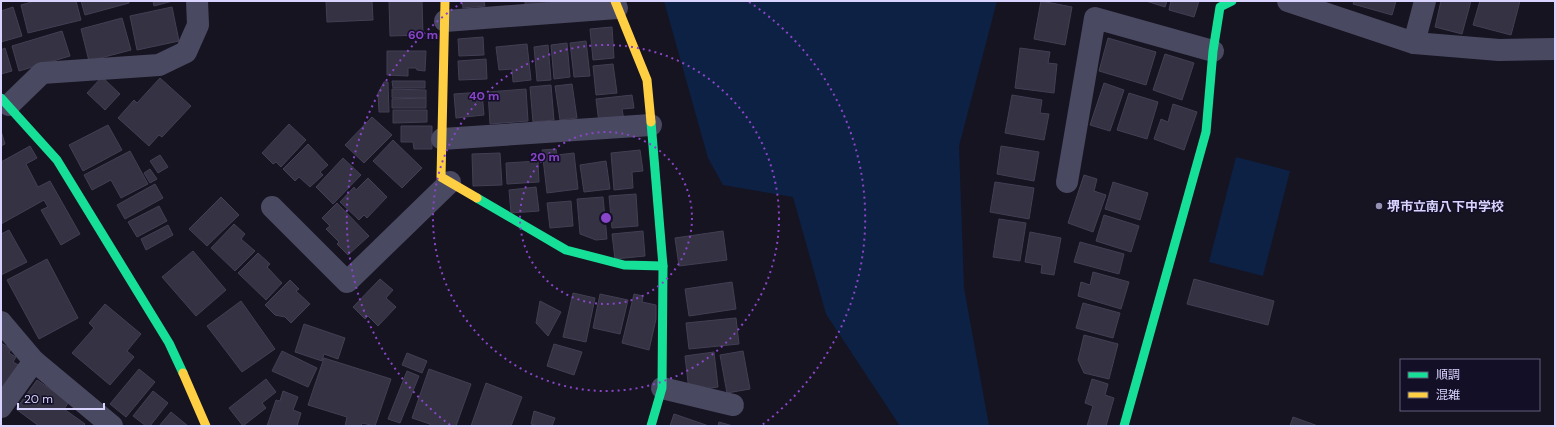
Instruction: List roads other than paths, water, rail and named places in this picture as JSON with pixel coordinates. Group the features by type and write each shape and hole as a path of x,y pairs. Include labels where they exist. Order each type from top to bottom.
{"street":[{"path":"197,1 198,25 186,52 159,65 42,73 5,101 57,160 169,343 206,426"},
{"path":"1124,426 1206,132 1213,51 1220,7 1232,1"},
{"path":"1288,1 1414,43 1499,50 1555,49"},
{"path":"1414,43 1425,1"},
{"path":"651,426 662,388 663,266 647,80 616,4 445,11 441,177 566,250 624,265 663,266"},
{"path":"1067,182 1095,18 1213,51"},
{"path":"442,139 651,125"},
{"path":"272,207 347,282 450,182"},
{"path":"1,322 34,361 112,426"},
{"path":"1,407 34,361"},
{"path":"662,388 733,405"}],"water":[{"path":"664,1 997,1 959,146 964,288 989,426 900,426 826,314 793,197 723,185 708,158"},
{"path":"1236,157 1290,171 1263,276 1209,262"}],"place":[{"name":"堺市立南八下中学校","path":"1379,206"}]}
